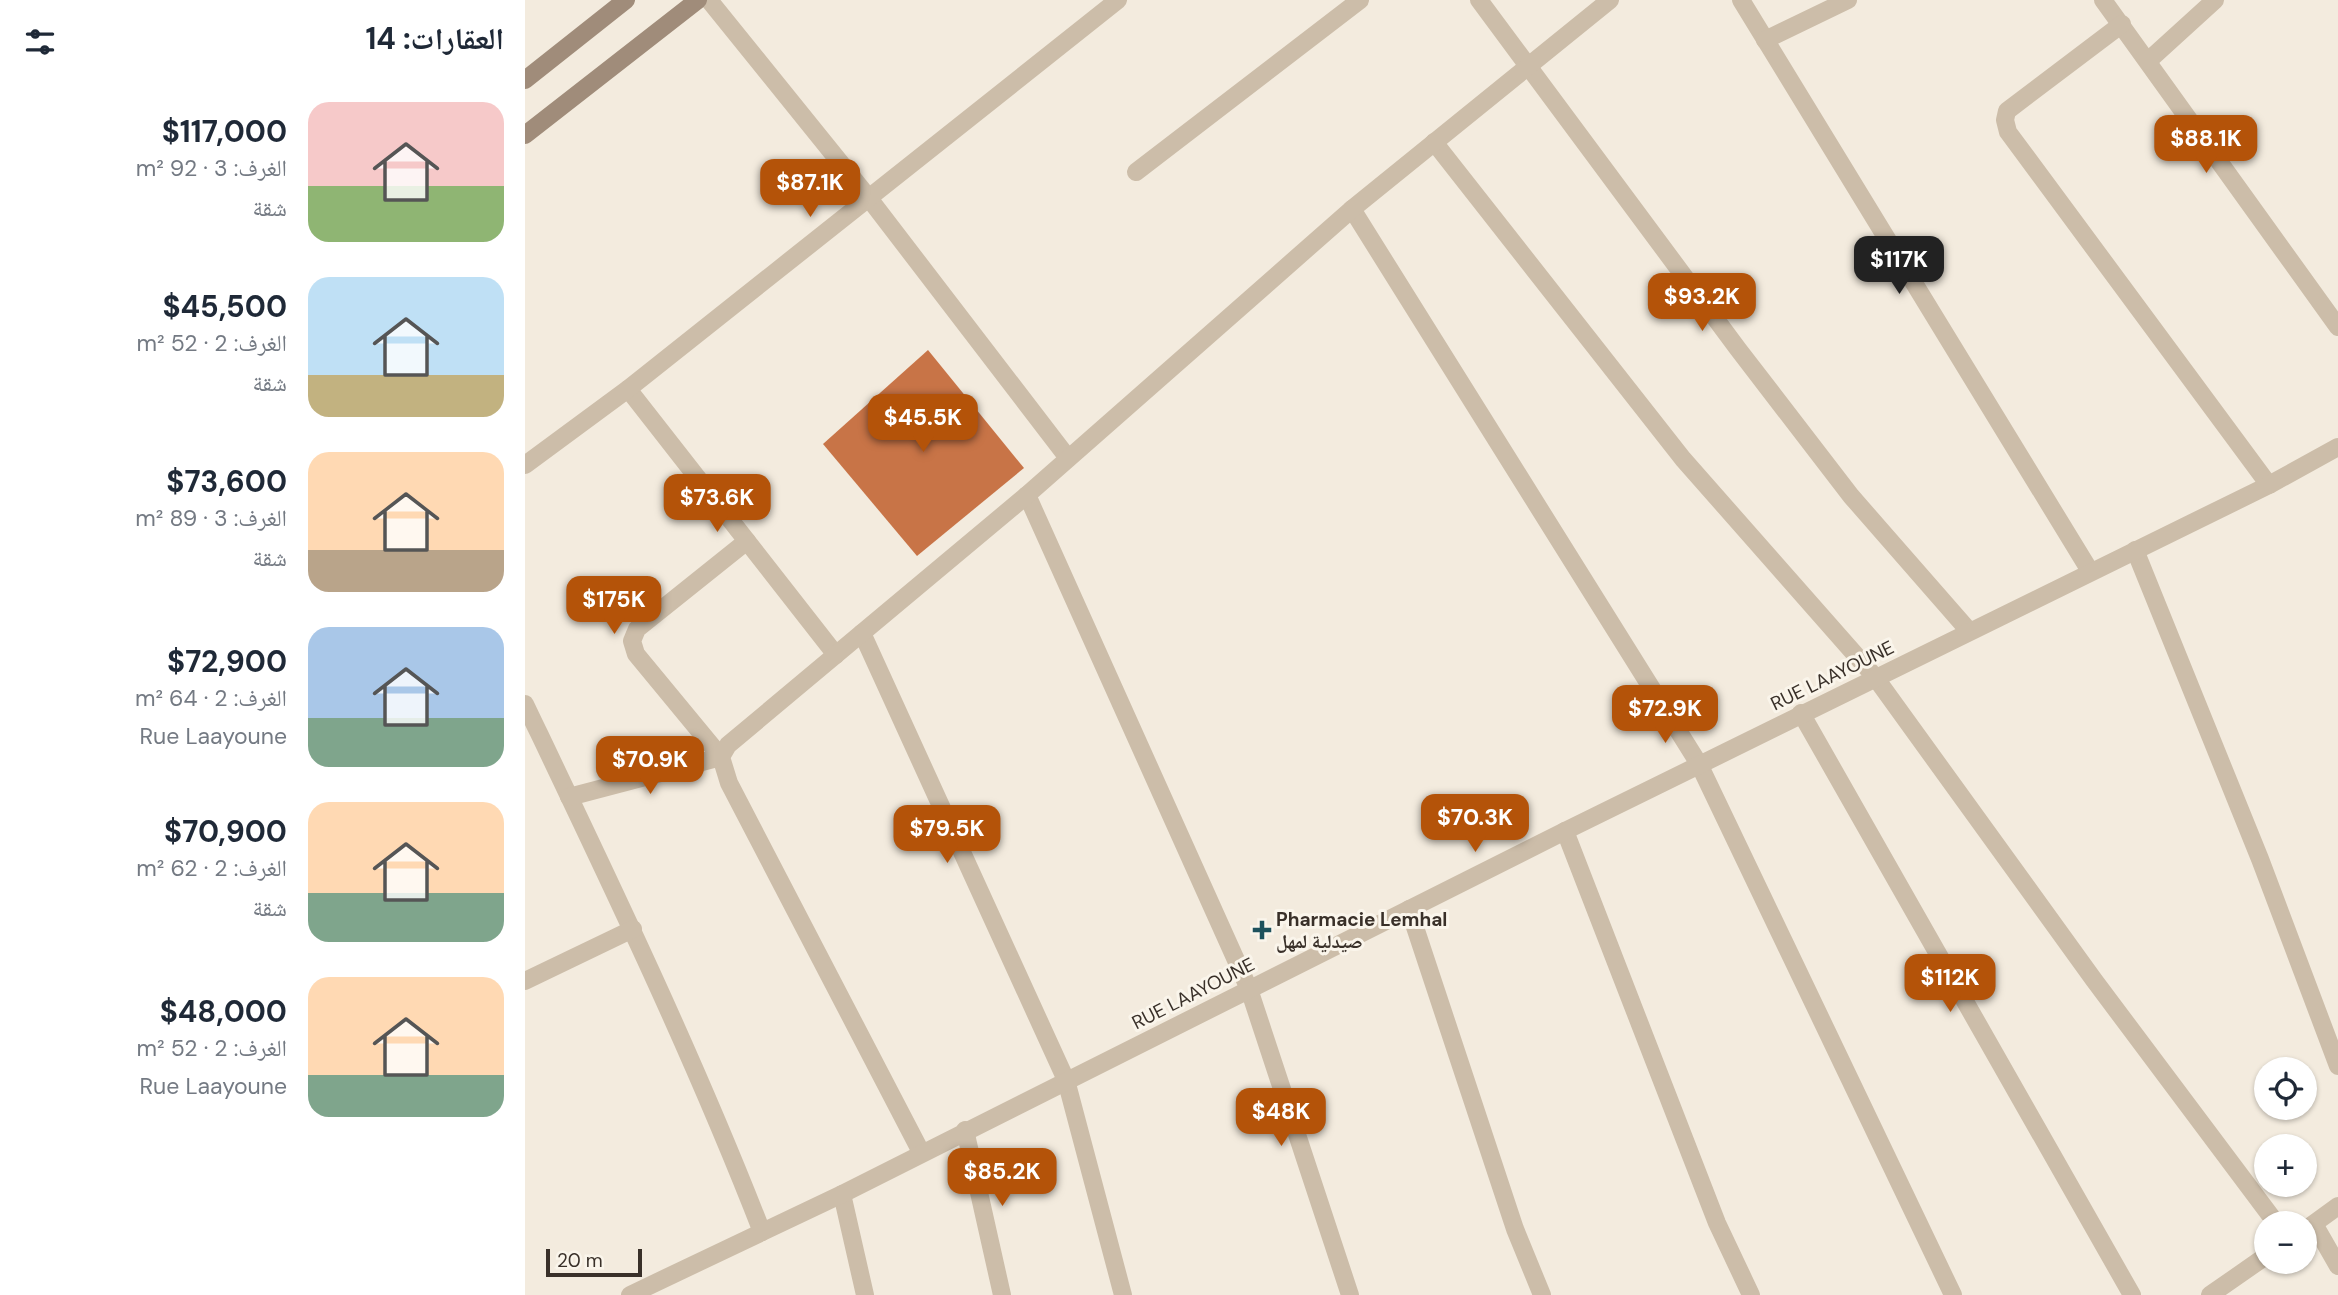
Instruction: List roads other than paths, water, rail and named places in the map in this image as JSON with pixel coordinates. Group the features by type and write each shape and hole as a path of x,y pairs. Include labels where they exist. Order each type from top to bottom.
{"main road":[{"path":"525,80 626,0"},
{"path":"525,135 698,0"}],"street":[{"path":"709,0 868,197 1069,458"},
{"path":"525,465 628,389 1118,0"},
{"path":"1136,172 1360,0"},
{"path":"1479,0 1738,349 1851,496 1969,631"},
{"path":"569,797 721,757 732,740 1027,495 1352,209 1610,0"},
{"path":"1741,0 2090,571"},
{"path":"1765,40 1848,0"},
{"path":"2103,0 2338,327"},
{"path":"2148,61 2215,0"},
{"path":"2122,24 2007,111 2005,120 2008,132 2269,485"},
{"path":"1434,142 1683,459 1875,677 2094,980 2267,1211"},
{"path":"1352,209 1699,764 1953,1295"},
{"path":"628,389 836,655"},
{"name":"RUE LAAYOUNE","path":"630,1295 842,1194 921,1152 1801,713 2269,485 2338,447"},
{"path":"1027,495 1248,989 1350,1295"},
{"path":"747,541 637,629 632,641 636,654 721,757 729,783 921,1152"},
{"path":"2135,550 2260,859 2338,1066"},
{"path":"862,633 1066,1080 1123,1295"},
{"path":"525,704 632,929 727,1143 762,1232"},
{"path":"1801,713 2132,1295"},
{"path":"1565,831 1717,1223 1752,1295"},
{"path":"1409,909 1515,1229 1542,1295"},
{"path":"525,981 632,929"},
{"path":"965,1130 1002,1295"},
{"path":"842,1194 865,1295"},
{"path":"2317,1221 2338,1206"},
{"path":"2317,1238 2338,1266"},
{"path":"2210,1295 2254,1264"}],"place":[{"name":"Pharmacie Lemhal صيدلية لمهل","path":"1262,930"}]}
